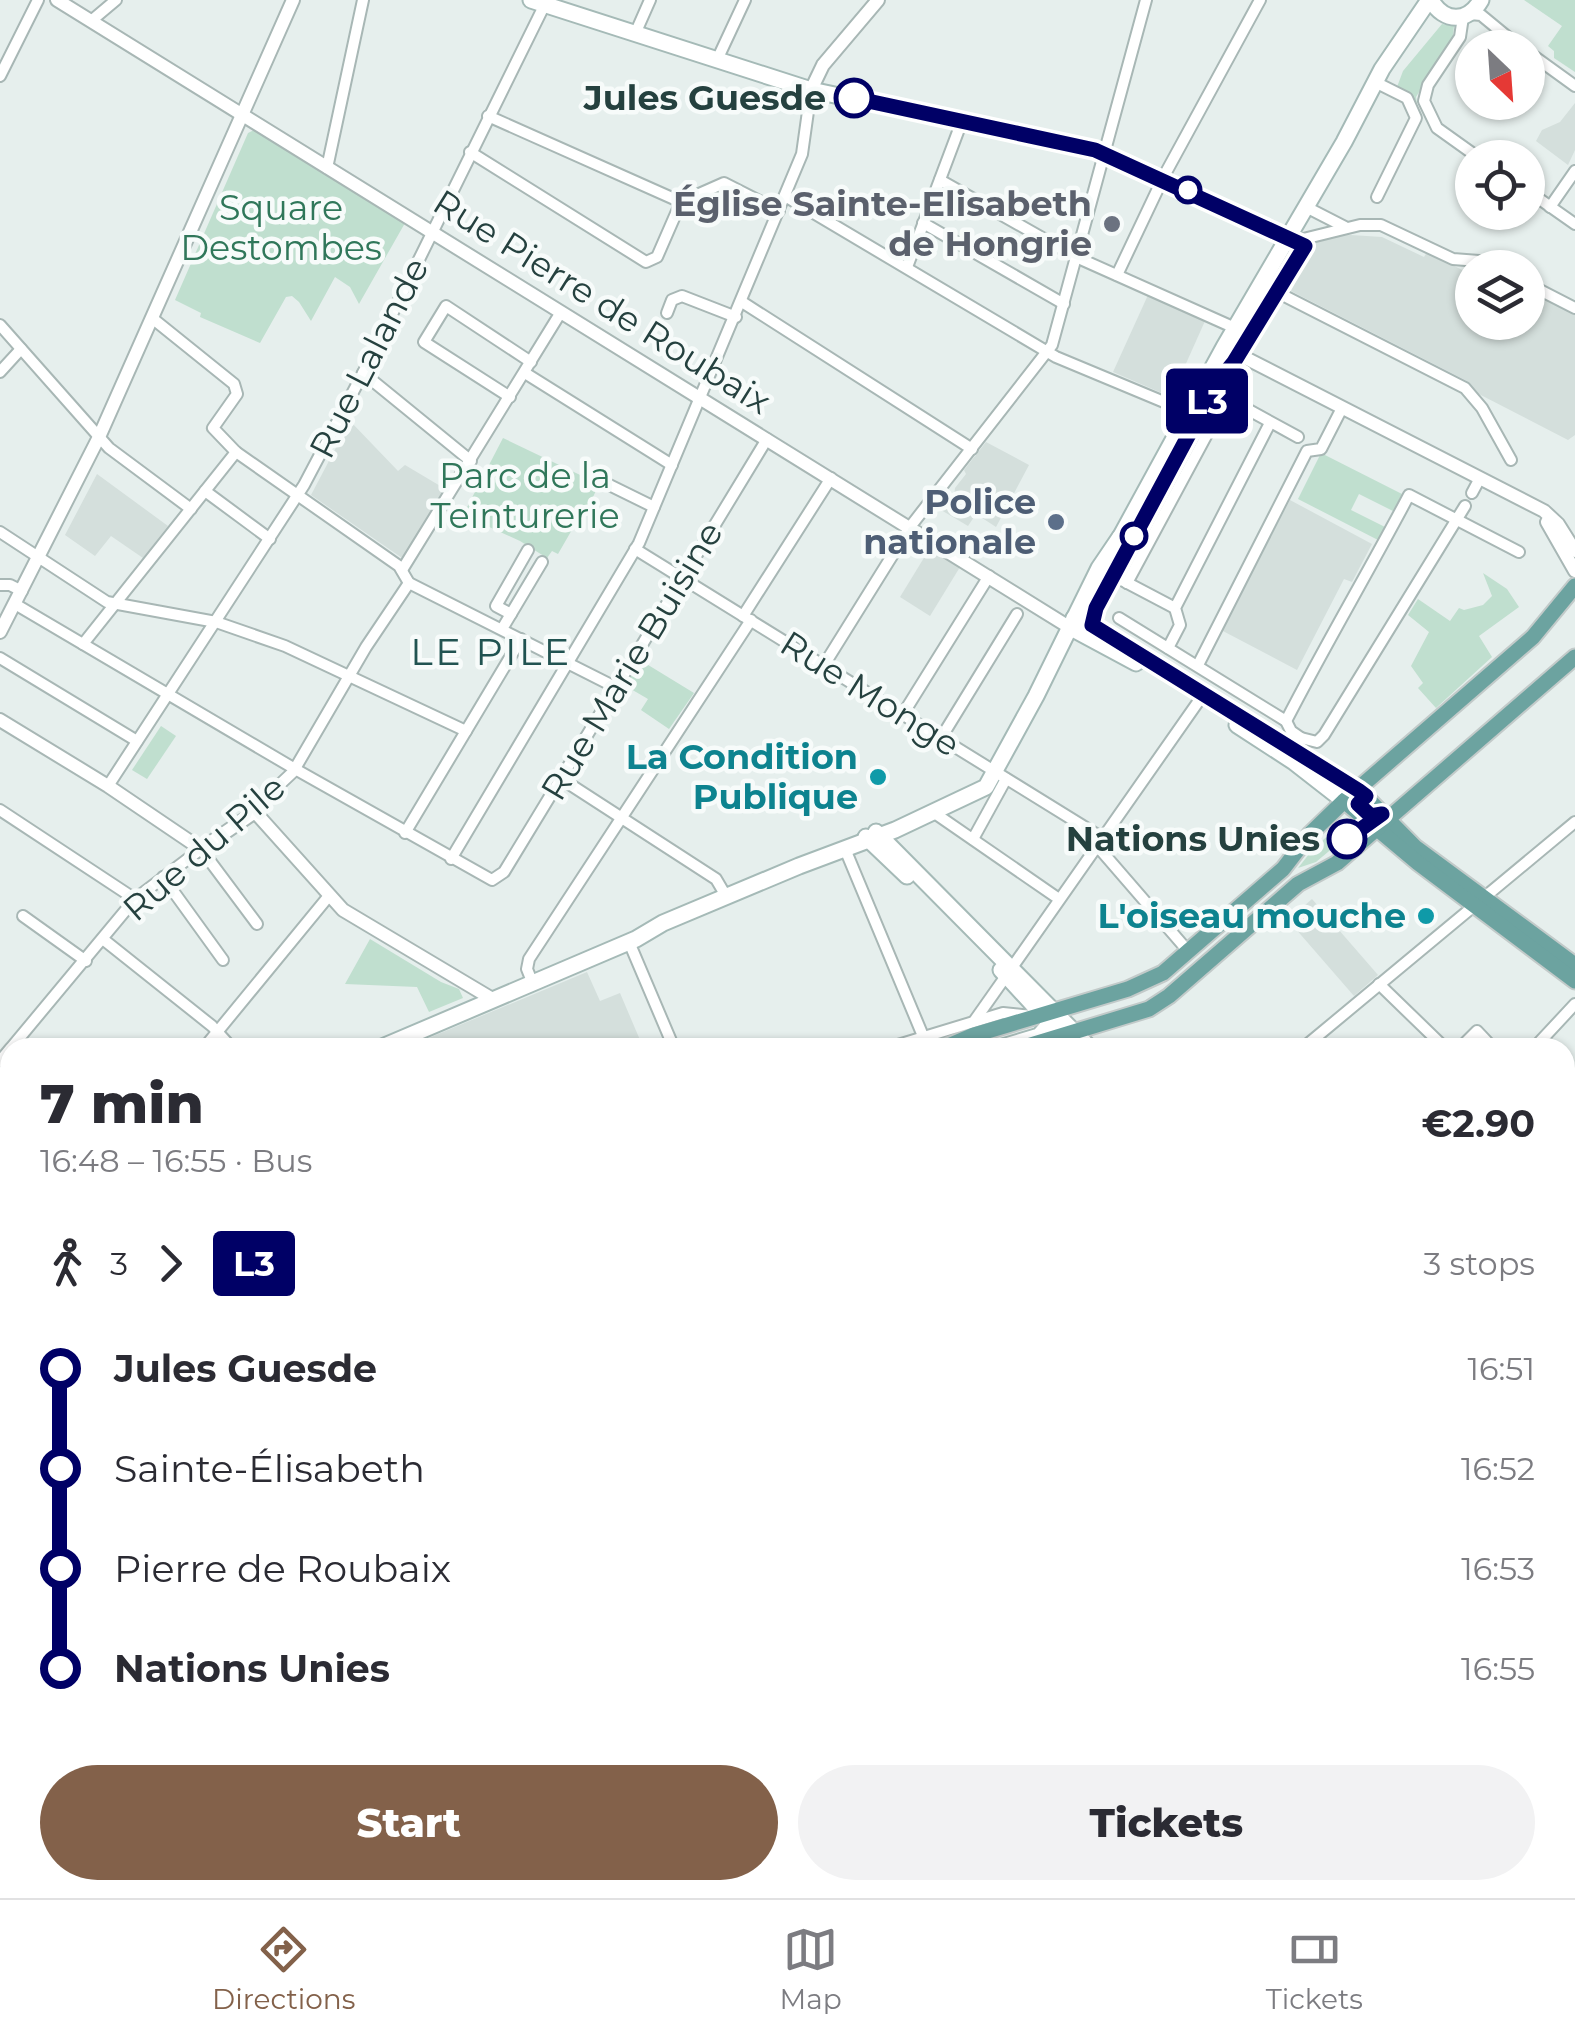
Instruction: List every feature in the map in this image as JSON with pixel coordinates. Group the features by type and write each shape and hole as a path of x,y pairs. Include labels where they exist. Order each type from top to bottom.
{"main road":[{"path":"538,2 811,90 1104,153 1292,239"},
{"path":"404,1038 726,896 933,812 982,790 1001,776 1036,696 1101,569 1202,386 1313,211 1393,50 1429,6 1448,16 1474,8"},
{"path":"1224,351 1234,328 1265,286"},
{"path":"1032,1038 1144,983 1188,951 1282,869 1344,801 1533,637 1575,586"},
{"name":"Rue Pierre de Roubaix","path":"1075,624 1298,743 1358,790 1382,823"},
{"name":"Rue Pierre de Roubaix","path":"1075,624 1281,754 1344,801"},
{"path":"994,1038 1134,1016 1165,1000 1298,884 1334,865 1575,657"},
{"path":"1344,801 1415,848 1575,981"},
{"path":"872,835 1058,1025"},
{"path":"752,885 872,835"},
{"path":"1479,901 1575,965"},
{"path":"1037,1038 1058,1025"}],"street":[{"path":"0,76 38,0"},
{"name":"Rue Pierre de Roubaix","path":"57,0 989,576 1020,602 1075,624"},
{"path":"92,21 116,0"},
{"path":"0,632 99,438 293,0"},
{"path":"327,168 363,0"},
{"path":"635,34 650,0"},
{"path":"716,60 745,0"},
{"path":"14,604 451,859 635,549 804,150 811,90 822,65 878,0"},
{"path":"824,665 910,527 1048,351 1146,0"},
{"path":"1117,275 1162,179 1260,0"},
{"name":"Rue Lalande","path":"108,786 298,496 363,373 488,116 538,2"},
{"path":"1455,141 1437,128 1425,104 1426,87 1460,37 1474,8 1500,30"},
{"path":"1545,64 1575,86"},
{"path":"1375,82 1407,98 1416,118 1378,198"},
{"path":"488,116 681,202"},
{"path":"906,267 962,121"},
{"path":"470,152 643,261 651,262 657,257 681,202 724,183 779,211"},
{"path":"1550,207 1575,171"},
{"path":"940,180 1076,257 1234,328"},
{"path":"785,196 1048,351 1188,412"},
{"path":"1545,203 1575,224"},
{"path":"1313,211 1346,228"},
{"path":"923,223 1064,304"},
{"path":"1292,239 1346,228 1386,226 1455,258"},
{"path":"1265,286 1464,388 1482,408 1510,460"},
{"path":"1545,293 1575,308"},
{"path":"667,313 672,300 682,296 736,317"},
{"path":"742,302 972,449"},
{"path":"510,397 424,342 446,306 672,465"},
{"path":"402,570 561,312"},
{"path":"152,318 234,384 237,394 213,428 236,452 402,570 410,583 615,687"},
{"path":"0,325 99,438 190,509"},
{"path":"0,372 21,349"},
{"path":"1224,351 1338,415 1480,478 1550,515 1575,550"},
{"path":"363,373 471,460"},
{"path":"1202,386 1298,437"},
{"path":"1127,584 1226,399"},
{"path":"1198,666 1307,451 1321,449 1338,415"},
{"path":"1174,608 1270,423"},
{"name":"Rue Marie Buisine","path":"451,859 486,879 494,880 504,872 768,439"},
{"path":"83,644 236,452"},
{"path":"591,476 654,508"},
{"path":"532,984 527,969 530,958 622,818 831,478"},
{"path":"1472,493 1480,478"},
{"path":"206,491 270,539"},
{"path":"1286,721 1409,495 1519,552"},
{"path":"1528,503 1546,520 1575,570"},
{"path":"1120,618 1286,721 1298,743 1316,742 1324,735 1465,506"},
{"path":"0,532 114,604 216,622 292,648 466,732"},
{"name":"Rue Monge","path":"635,549 904,714 1101,843 1188,951"},
{"path":"511,614 496,606 528,550"},
{"path":"502,630 542,562"},
{"path":"1101,569 1174,608 1180,625 1168,648"},
{"path":"904,714 989,576"},
{"name":"Rue du Pile","path":"19,1038 135,899 255,812 295,769 350,674 410,583"},
{"path":"0,585 22,591"},
{"path":"941,738 1020,602"},
{"path":"405,833 521,639"},
{"path":"0,658 137,741"},
{"path":"974,1020 1198,702"},
{"path":"0,720 201,849 256,924"},
{"path":"974,839 1001,776"},
{"path":"560,778 716,879 726,896"},
{"path":"0,810 135,899"},
{"path":"255,812 328,897 349,914 494,1000"},
{"path":"933,812 1059,900"},
{"path":"1316,1038 1575,822"},
{"path":"845,849 923,1036"},
{"path":"162,877 223,960"},
{"path":"213,1038 328,897"},
{"path":"23,916 86,961"},
{"path":"104,940 223,1038"},
{"path":"629,942 670,1038"},
{"path":"1380,984 1435,1038"},
{"path":"1543,1038 1575,1004"},
{"path":"917,1038 1005,1012 1058,1025"}],"shaded area":[{"path":"1575,103 1575,150 1568,165 1545,148 1545,140 1537,140 1542,130 1560,122"},
{"path":"1319,236 1382,237 1455,266 1455,340 1545,340 1545,298 1575,313 1575,435 1568,440 1473,391 1467,381 1291,291"},
{"path":"1148,295 1205,321 1171,397 1113,372"},
{"path":"350,421 398,471 405,465 447,490 405,560 311,495"},
{"path":"986,442 1029,465 996,527 976,514 968,526 936,507 944,496 954,496 966,474 964,470"},
{"path":"97,474 168,526 143,558 111,536 95,556 65,535"},
{"path":"1290,500 1372,544 1352,582 1344,579 1297,670 1221,630"},
{"path":"930,548 960,567 930,616 900,597"},
{"path":"1312,899 1378,975 1354,996 1288,920"},
{"path":"587,972 600,1001 620,993 639,1038 429,1038"}],"green space":[{"path":"1524,0 1575,0 1575,72 1554,58 1554,51 1548,46 1562,26"},
{"path":"1442,24 1454,26 1453,36 1416,97 1417,103 1397,87 1403,71"},
{"name":"Square Destombes","path":"254,130 405,223 359,304 350,287 335,277 311,321 299,302 292,296 286,297 260,343 200,317 201,313 175,300 248,133"},
{"name":"Parc de la Teinturerie","path":"503,438 599,484 578,530 573,528 558,554 552,551 547,558 463,515"},
{"path":"1321,453 1402,494 1393,511 1359,494 1351,510 1385,527 1378,540 1298,499"},
{"path":"1483,573 1507,589 1519,607 1479,636 1492,657 1436,708 1418,688 1423,683 1411,666 1429,632 1408,615 1418,599 1450,621 1459,608 1483,605 1492,596"},
{"path":"640,660 694,693 669,729 641,710 648,699 624,685"},
{"path":"161,726 176,736 147,779 132,770"},
{"path":"1343,822 1353,831 1316,862 1298,868 1313,849"},
{"path":"370,939 459,989 463,998 429,1012 417,987 345,984"}],"bus line":[{"name":"L3","path":"854,98 1095,150 1305,246 1234,362 1216,384 1096,608 1092,625 1366,796 1358,804 1371,816 1382,814 1347,839"}],"place":[{"name":"Jules Guesde","path":"854,98"},
{"name":"Église Sainte-Elisabeth de Hongrie","path":"1112,224"},
{"name":"Police nationale","path":"1056,522"},
{"name":"La Condition Publique","path":"878,777"},
{"name":"Nations Unies","path":"1347,839"},
{"name":"L'oiseau mouche","path":"1426,916"}],"district":[{"name":"LE PILE","path":"491,652"}]}
